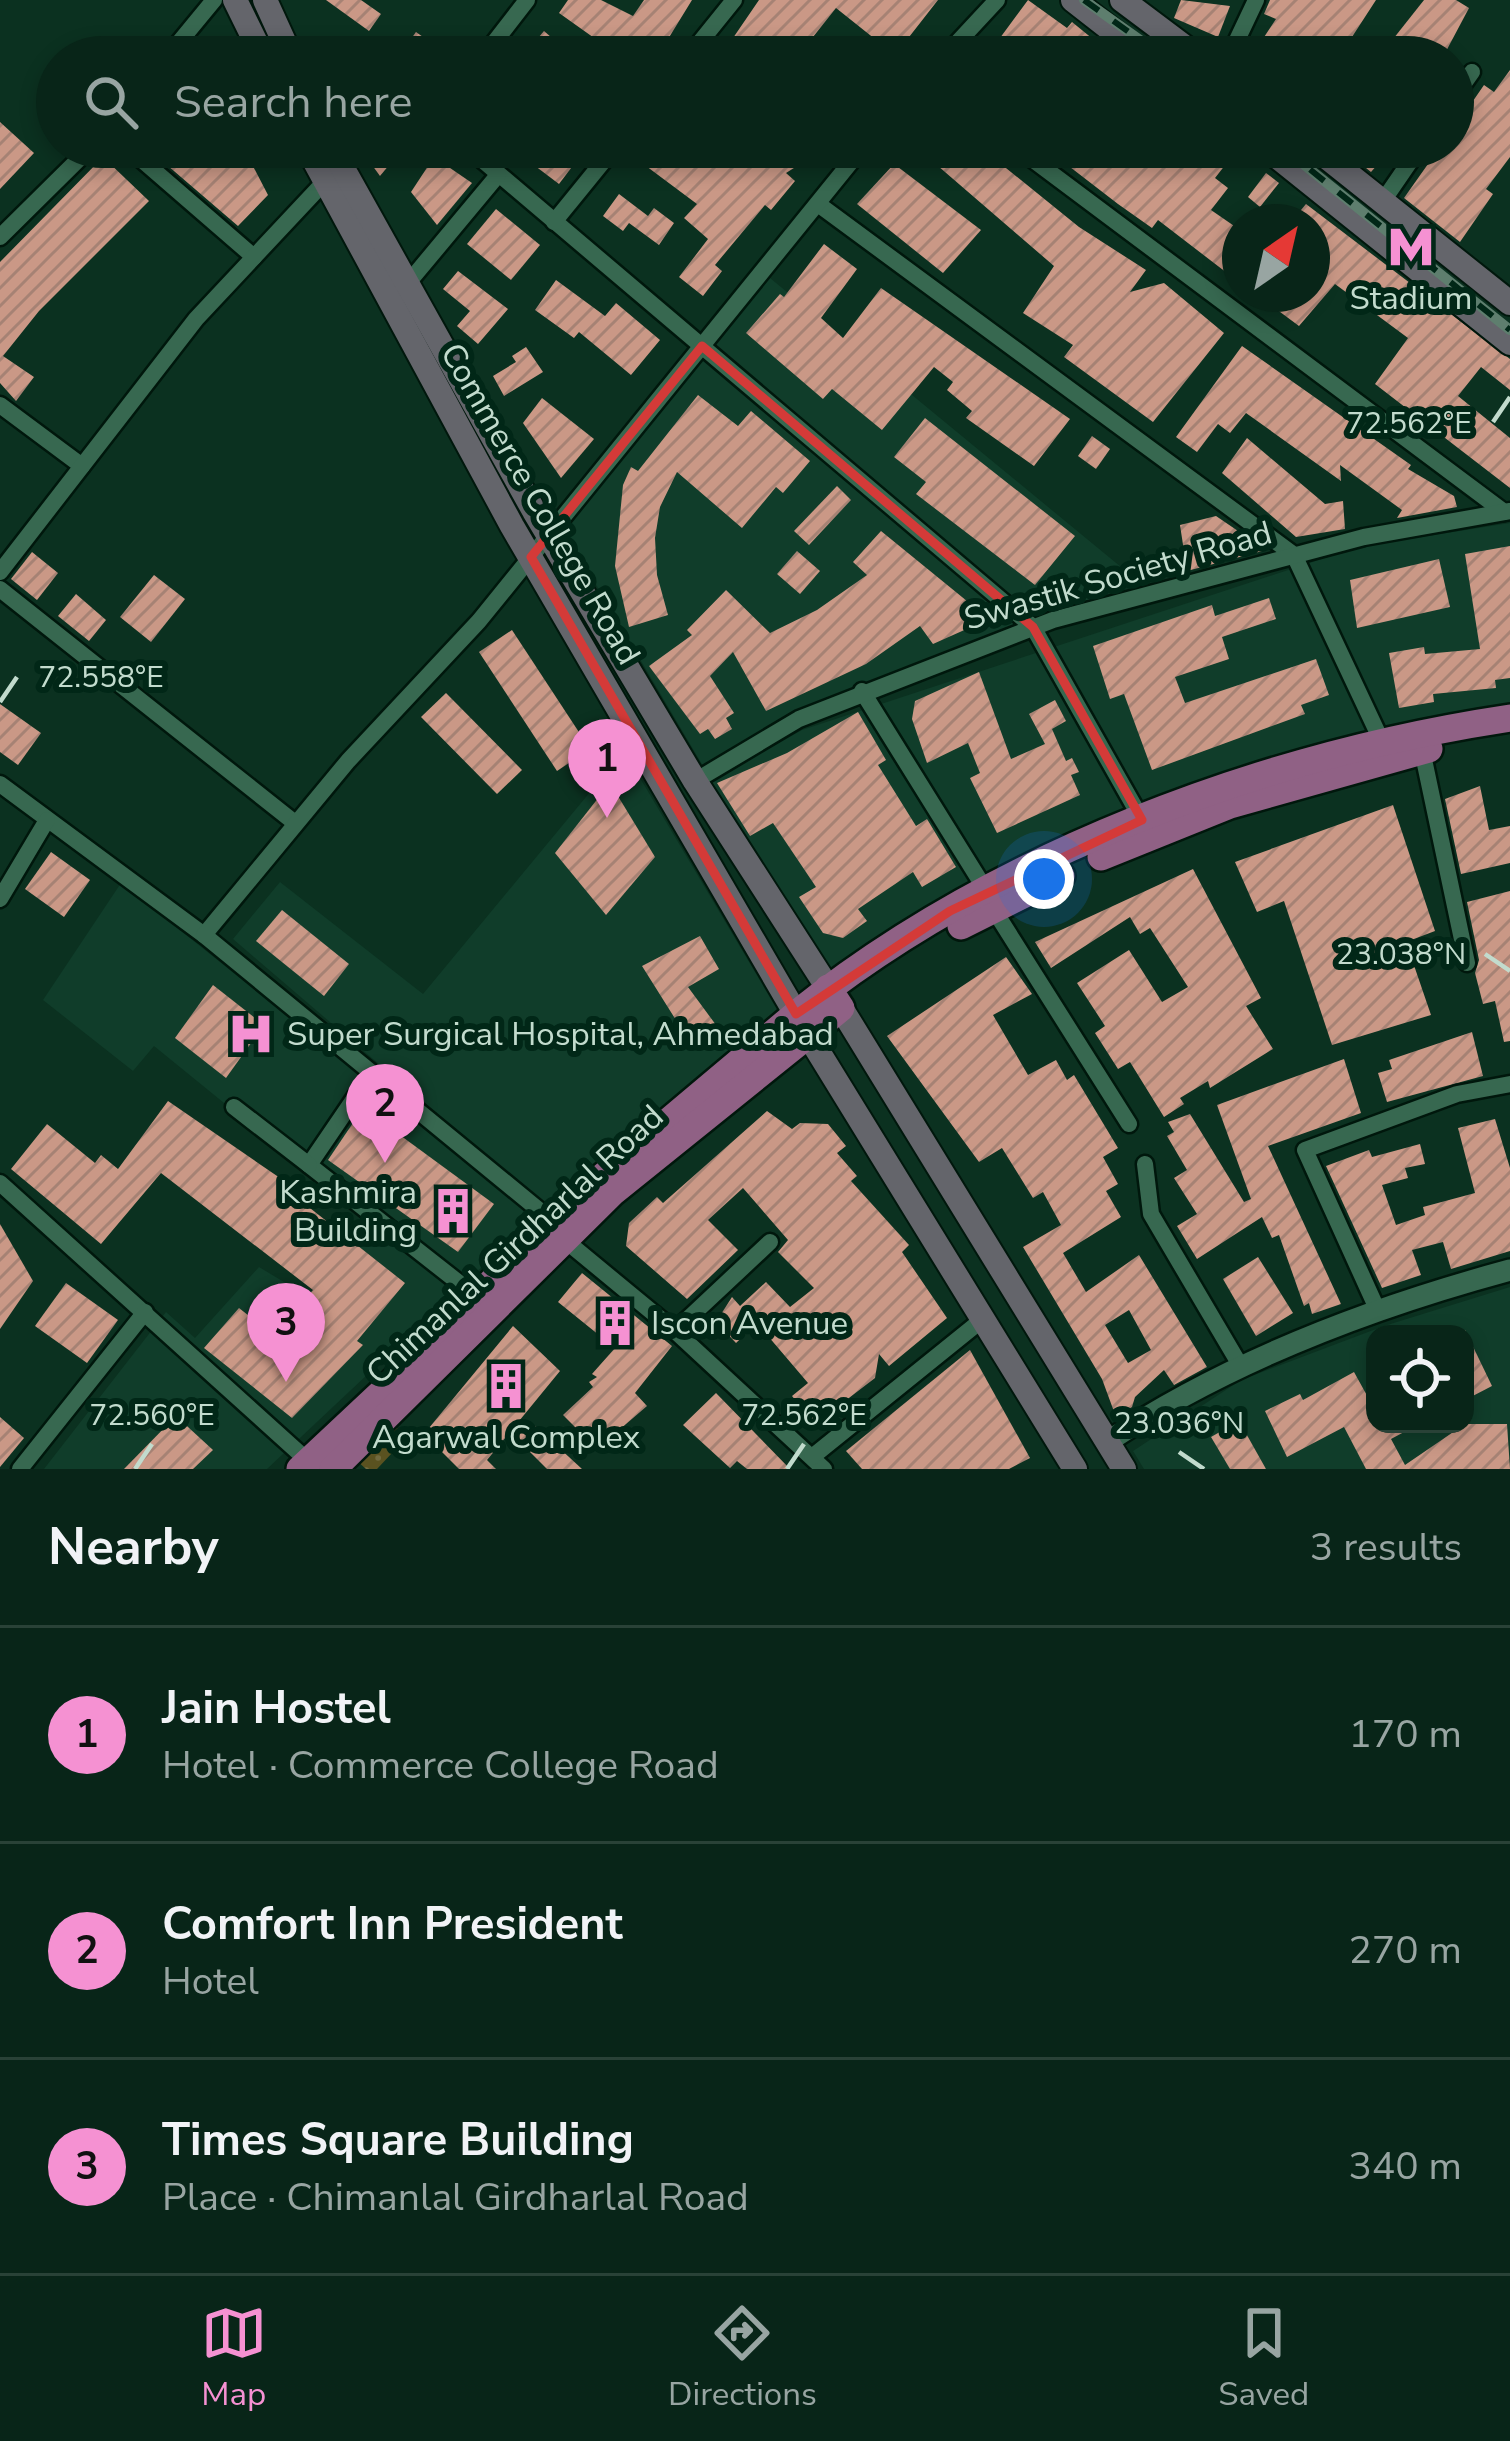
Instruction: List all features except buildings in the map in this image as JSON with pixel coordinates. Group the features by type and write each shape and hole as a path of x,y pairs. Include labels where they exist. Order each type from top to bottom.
{"main road":[{"path":"236,0 253,36"},
{"path":"265,0 281,36"},
{"path":"1073,0 1119,36"},
{"path":"1122,0 1170,36"},
{"name":"Commerce College Road","path":"334,168 408,283 695,781 1124,1469"},
{"name":"Commerce College Road","path":"334,168 531,557 802,1024 1070,1468"},
{"path":"1291,168 1510,343"},
{"path":"1341,168 1510,303"},
{"path":"1430,279 1450,255"},
{"path":"834,998 990,901 1142,820 1223,787 1382,742 1510,718"},
{"path":"990,901 1230,805 1422,750 1510,737"},
{"name":"Chimanlal Girdharlal Road","path":"314,1466 477,1297 613,1192 834,998"},
{"name":"Chimanlal Girdharlal Road","path":"314,1466 558,1230"}],"street":[{"path":"184,36 214,0"},
{"path":"499,36 527,0"},
{"path":"705,36 734,0"},
{"path":"964,36 998,0"},
{"path":"1239,36 1256,0"},
{"path":"0,237 70,168"},
{"path":"151,168 254,257"},
{"path":"0,572 7,548 82,466 196,319 329,168"},
{"path":"490,168 1034,627 1142,820"},
{"path":"554,222 598,168"},
{"path":"204,935 295,824 531,557 847,168"},
{"path":"1044,168 1507,511"},
{"path":"1383,201 1406,168"},
{"path":"408,283 498,175"},
{"path":"818,205 1294,556 1382,742"},
{"path":"0,405 82,466"},
{"name":"Swastik Society Road","path":"695,781 799,719 1034,627 1294,556 1507,511"},
{"path":"0,590 295,824"},
{"path":"862,691 1129,1124"},
{"path":"1422,750 1467,963"},
{"path":"0,784 204,935 558,1230 818,1463 982,1319"},
{"path":"0,899 46,820"},
{"path":"309,1165 370,1074"},
{"path":"1378,1311 1305,1150 1457,1094 1510,1084"},
{"path":"234,1107 477,1297"},
{"path":"1144,1164 1151,1214 1240,1365"},
{"path":"0,1183 314,1466"},
{"path":"675,1331 770,1243"},
{"path":"1107,1442 1240,1365 1378,1311 1510,1270"},
{"path":"20,1469 145,1312"}],"highlighted area":[{"path":"702,346 1033,627 1142,820 950,911 796,1014 531,557"}],"shaded area":[{"path":"770,278 1138,581 799,715 703,766 562,527"},
{"path":"1510,523 1510,711 1221,776 832,974 708,782 802,730 1358,547"},
{"path":"624,751 778,1011 547,1208 233,939 280,882 423,994"},
{"path":"121,883 537,1215 267,1469 44,1469 166,1312 195,1338 259,1267 314,1300 375,1226 154,1046 133,1071 43,1000"},
{"path":"1510,1287 1510,1469 1144,1469 1133,1451 1241,1380 1366,1333 1366,1433 1474,1433 1474,1325 1387,1325"},
{"path":"392,1423 407,1437 377,1469 366,1469 356,1460"}],"railway":[{"path":"1084,0 1135,36"},
{"path":"1308,168 1510,330"}],"place":[{"name":"Stadium","path":"1411,247"},
{"name":"Jain Hostel","path":"607,818"},
{"name":"Super Surgical Hospital, Ahmedabad","path":"251,1034"},
{"name":"Comfort Inn President","path":"385,1163"},
{"name":"Kashmira Building","path":"453,1211"},
{"name":"Iscon Avenue","path":"615,1323"},
{"name":"Times Square Building","path":"286,1382"},
{"name":"Agarwal Complex","path":"506,1386"}]}
